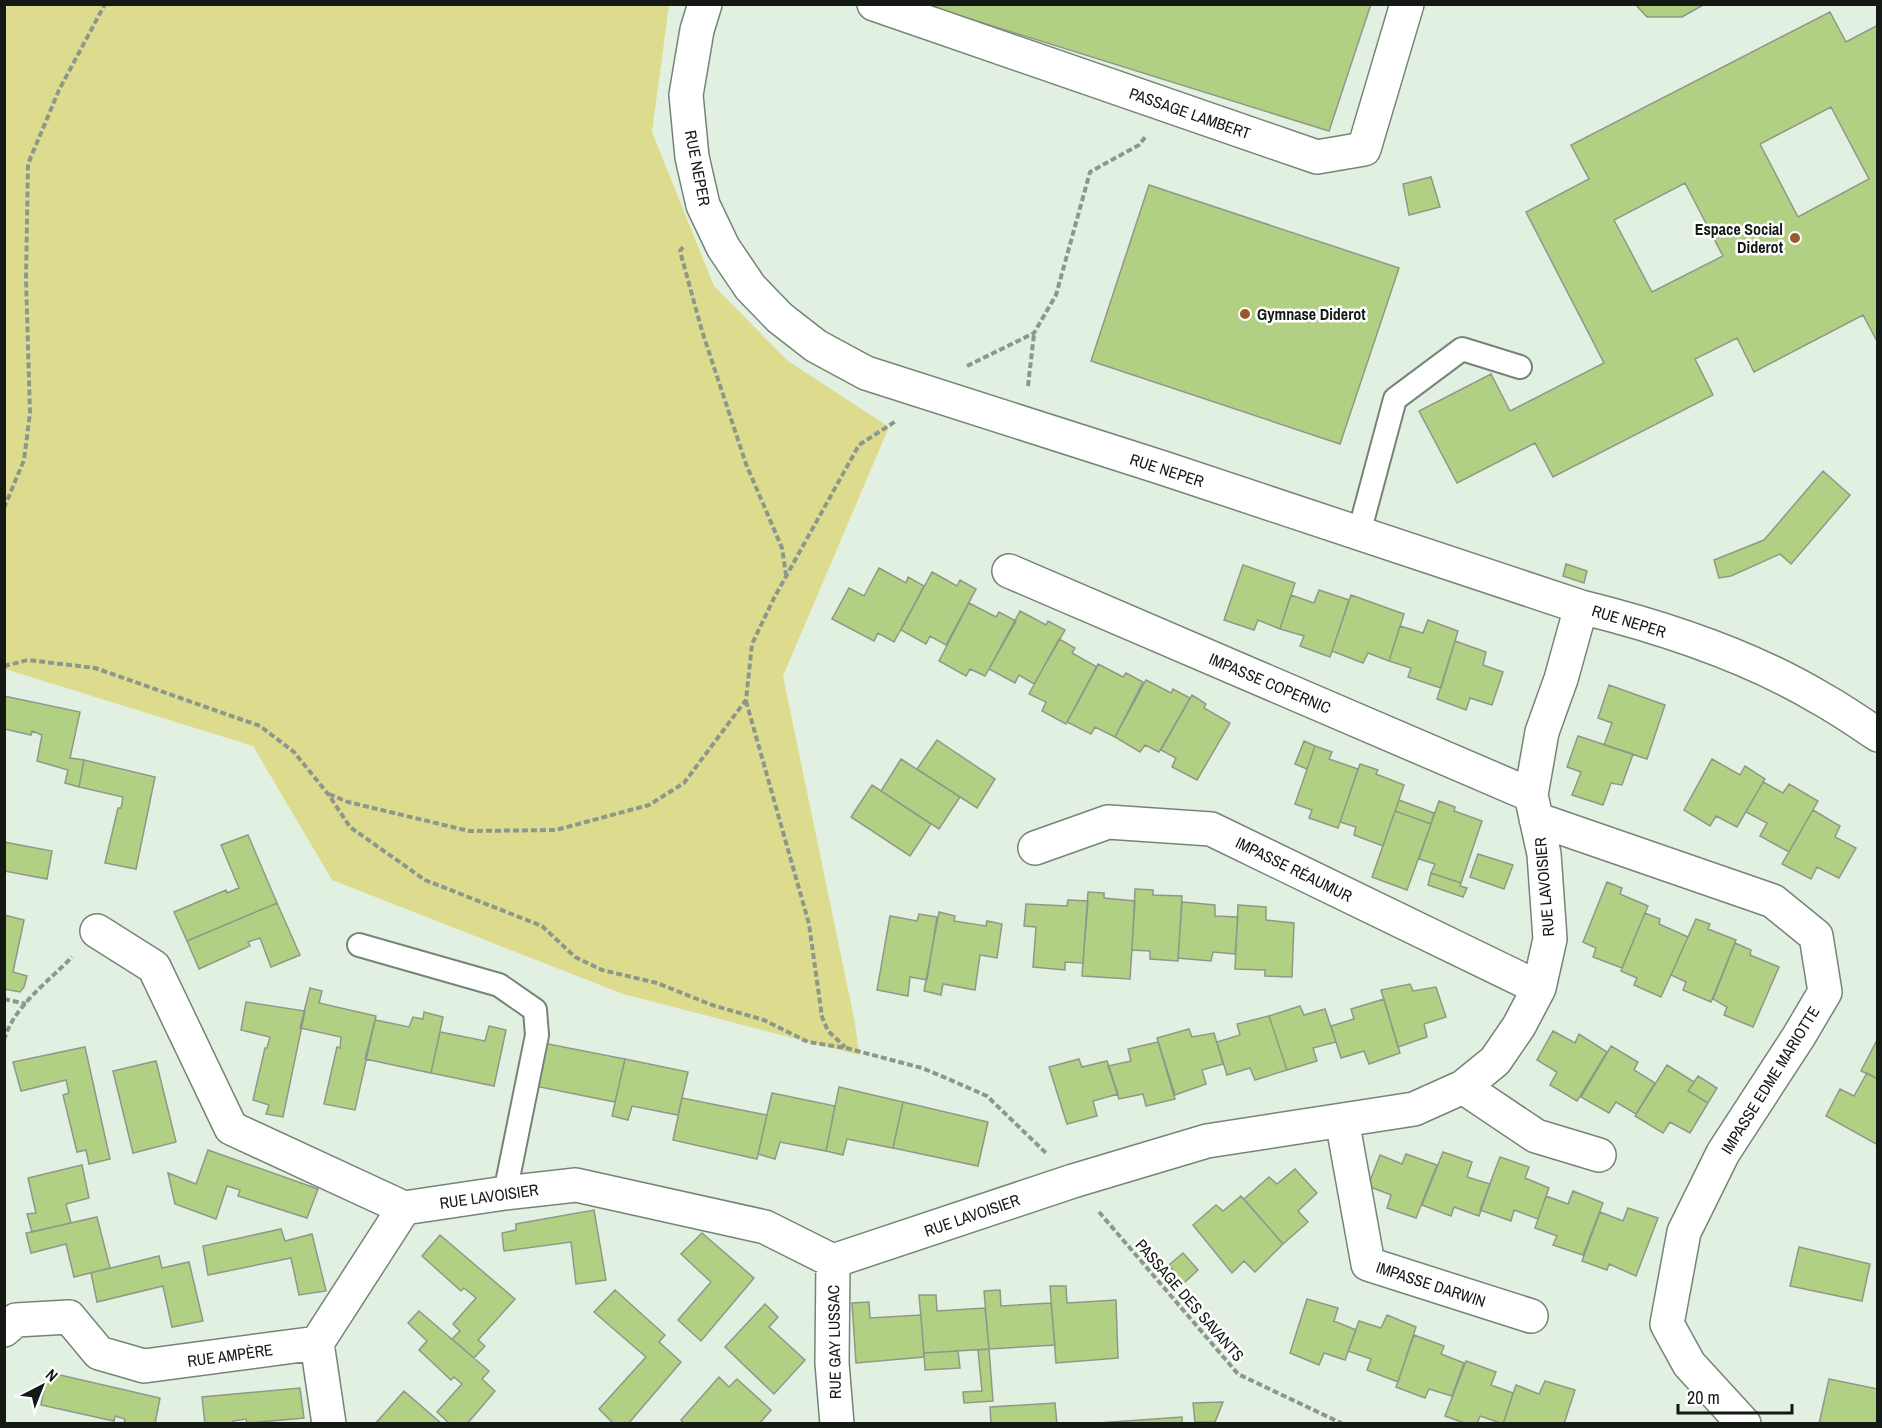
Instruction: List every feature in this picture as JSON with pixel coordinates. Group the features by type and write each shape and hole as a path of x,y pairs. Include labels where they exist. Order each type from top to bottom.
{"street":[{"name":"RUE NEPER","path":"705,4 697,30 686,95 692,157 703,206 723,247 750,287 780,318 816,346 866,373 1581,607 1640,622 1756,665 1820,697 1878,735"},
{"name":"PASSAGE LAMBERT","path":"874,4 1317,157 1364,149 1407,4"},
{"name":"IMPASSE COPERNIC","path":"1009,571 1533,807"},
{"name":"RUE LAVOISIER","path":"404,1208 576,1185 765,1227 833,1261 1073,1181 1207,1141 1414,1109 1463,1087 1495,1061 1519,1026 1539,988 1550,939 1544,854 1533,807 1542,732 1561,679 1581,607"},
{"name":"IMPASSE EDME MARIOTTE","path":"1533,807 1773,901 1816,936 1825,992 1723,1153 1684,1232 1666,1324 1689,1364 1744,1424"},
{"name":"IMPASSE RÉAUMUR","path":"1035,848 1108,822 1211,829 1539,988"},
{"path":"97,931 154,967 231,1128 404,1208 317,1343 329,1424"},
{"path":"1463,1087 1536,1137 1599,1155"},
{"name":"IMPASSE DARWIN","path":"1342,1120 1368,1264 1531,1316"},
{"name":"RUE GAY LUSSAC","path":"833,1261 832,1363 837,1424"},
{"name":"RUE AMPÈRE","path":"4,1330 16,1320 69,1317 99,1353 144,1366 317,1343"}],"lane":[{"path":"1359,533 1395,399 1462,349 1520,367"},
{"path":"359,945 499,985 535,1010 537,1035 505,1193"}],"path":[{"path":"4,508 24,460 30,413 26,279 28,164 59,90 105,4"},
{"path":"1042,430 1026,399 1034,333 1056,295 1090,172 1139,145 1167,106"},
{"path":"703,206 680,251 702,331 746,464 782,548 786,576"},
{"path":"919,390 1034,333"},
{"path":"846,1048 828,1031 822,1017 809,924 746,700 752,644 786,576 859,445 899,420"},
{"name":"PASSAGE DES SAVANTS","path":"4,666 28,660 95,669 260,726 294,752 328,794 350,827 425,880 542,926 575,957 602,970 657,983 712,1005 764,1020 808,1041 846,1048 922,1068 987,1096 1073,1181 1238,1374 1343,1424"},
{"path":"328,794 348,802 469,831 556,830 649,805 684,783 746,700"},
{"path":"4,1040 7,1030 26,1004 97,931"},
{"path":"4,999 26,1004"}],"shaded area":[{"path":"8,4 669,5 652,132 714,286 788,361 889,427 783,676 855,1023 859,1055 623,994 332,880 253,746 5,669 4,17"}],"building":[{"path":"922,4 1371,4 1329,131"},
{"path":"1635,4 1705,4 1682,17 1647,17"},
{"name":"Espace Social Diderot","path":"1830,12 1846,42 1878,25 1878,343 1863,315 1754,372 1737,338 1695,359 1713,395 1553,477 1535,443 1457,483 1419,411 1491,374 1510,411 1604,363 1526,212 1589,179 1571,145","holes":["1831,107 1869,179 1798,217 1760,144","1685,183 1723,256 1652,292 1614,220"]},
{"path":"1431,177 1440,207 1409,215 1403,184"},
{"name":"Gymnase Diderot","path":"1149,185 1399,268 1340,444 1091,361"},
{"path":"1823,471 1850,495 1791,564 1780,554 1731,576 1719,578 1714,560 1764,540"},
{"path":"1566,564 1587,571 1584,583 1563,576"},
{"path":"1243,565 1295,583 1280,629 1258,620 1254,630 1224,620"},
{"path":"879,568 906,583 908,577 924,586 894,642 878,633 874,641 832,619 849,588 864,596"},
{"path":"932,572 957,586 960,580 976,589 946,645 930,636 926,644 901,630"},
{"path":"1319,590 1349,600 1330,657 1300,646 1304,636 1280,629 1291,595 1314,603"},
{"path":"1351,595 1404,614 1389,661 1368,653 1363,663 1332,651"},
{"path":"969,603 996,617 999,612 1016,621 985,676 970,669 966,676 939,661"},
{"path":"1020,611 1046,625 1048,621 1065,630 1034,684 1019,675 1015,683 989,669"},
{"path":"1428,620 1458,631 1441,688 1408,677 1411,668 1389,661 1400,626 1423,633"},
{"path":"1059,639 1075,648 1072,653 1097,667 1066,724 1042,711 1046,702 1029,694"},
{"path":"1455,641 1486,652 1483,665 1503,672 1492,705 1470,698 1466,710 1437,699"},
{"path":"1098,664 1123,677 1126,673 1143,682 1115,737 1095,727 1091,734 1067,722"},
{"path":"1146,680 1171,693 1173,689 1190,698 1159,752 1145,745 1140,752 1115,737"},
{"path":"1609,685 1665,705 1647,759 1604,745 1612,723 1598,718"},
{"path":"1192,695 1206,704 1204,708 1230,723 1197,780 1172,767 1176,758 1161,750"},
{"path":"4,696 80,712 70,758 84,760 79,787 65,783 68,770 37,761 42,735 32,731 31,735 4,729"},
{"path":"1578,736 1633,754 1622,785 1611,783 1603,805 1572,795 1581,772 1567,767"},
{"path":"937,740 995,779 977,808 917,769"},
{"path":"1304,741 1315,746 1307,769 1295,764"},
{"path":"1315,746 1332,752 1329,759 1358,769 1338,828 1309,818 1312,810 1295,804"},
{"path":"901,759 960,797 939,829 881,791"},
{"path":"1712,759 1740,775 1745,766 1765,779 1737,827 1716,816 1710,826 1684,810"},
{"path":"84,760 155,777 136,869 105,863 118,808 121,808 123,797 79,787"},
{"path":"1360,764 1378,770 1376,774 1404,785 1383,846 1354,835 1356,827 1340,822"},
{"path":"1763,782 1783,793 1789,784 1818,801 1789,852 1760,836 1767,823 1746,812"},
{"path":"872,785 931,824 910,856 851,817"},
{"path":"1399,800 1434,813 1431,824 1395,811"},
{"path":"1439,801 1455,807 1454,811 1482,821 1461,883 1431,873 1435,864 1419,859"},
{"path":"1813,810 1840,826 1835,837 1856,848 1839,878 1817,867 1811,879 1782,864"},
{"path":"1395,811 1431,824 1407,890 1372,877"},
{"path":"248,835 277,903 187,941 174,912 226,890 227,893 239,888 221,845"},
{"path":"4,842 52,851 47,879 4,871"},
{"path":"1478,854 1513,865 1504,889 1470,877"},
{"path":"1431,873 1461,883 1460,886 1467,888 1463,897 1428,885"},
{"path":"1607,882 1622,888 1620,894 1648,906 1622,968 1593,957 1596,948 1583,942"},
{"path":"1135,889 1153,890 1153,895 1182,896 1178,961 1150,959 1150,951 1132,950"},
{"path":"1088,892 1104,893 1104,898 1135,901 1130,979 1082,976"},
{"path":"1068,900 1088,901 1083,963 1065,962 1065,970 1033,967 1036,927 1024,926 1026,904 1067,906"},
{"path":"1182,902 1215,905 1215,916 1238,917 1235,954 1213,952 1211,961 1178,958"},
{"path":"277,903 300,955 271,967 260,938 248,942 250,946 199,969 187,941"},
{"path":"1238,905 1266,907 1266,920 1294,923 1292,977 1265,976 1265,970 1235,969"},
{"path":"939,912 955,916 954,921 986,926 987,921 1002,924 997,958 980,955 975,990 943,984 941,995 924,991"},
{"path":"1645,913 1660,919 1659,924 1688,937 1661,997 1634,985 1637,978 1621,971"},
{"path":"919,914 937,917 927,980 910,977 908,996 877,990 890,916 917,921"},
{"path":"4,915 24,920 13,972 27,976 20,992 4,989"},
{"path":"1696,919 1710,924 1708,929 1736,940 1711,1002 1683,990 1686,982 1671,975"},
{"path":"1735,943 1751,950 1750,955 1779,967 1753,1027 1724,1015 1727,1007 1713,999"},
{"path":"1410,984 1413,991 1436,987 1446,1017 1424,1024 1427,1037 1398,1047 1381,990"},
{"path":"310,988 322,991 319,1003 376,1016 355,1110 324,1104 341,1037 300,1028"},
{"path":"1384,999 1400,1053 1369,1064 1364,1051 1341,1058 1331,1026 1354,1019 1351,1009"},
{"path":"246,1002 305,1011 283,1117 266,1114 269,1105 253,1100 265,1048 267,1048 270,1037 241,1030"},
{"path":"1300,1006 1304,1015 1325,1009 1336,1042 1313,1048 1317,1061 1287,1070 1269,1016"},
{"path":"424,1012 443,1017 431,1073 365,1059 375,1020 409,1027 413,1017 423,1019"},
{"path":"1269,1016 1287,1070 1255,1080 1250,1068 1227,1075 1217,1042 1240,1035 1237,1024"},
{"path":"489,1026 506,1030 494,1086 431,1073 440,1032 485,1041"},
{"path":"1189,1029 1192,1037 1214,1033 1223,1064 1202,1070 1206,1084 1175,1095 1157,1038"},
{"path":"1553,1031 1575,1043 1579,1034 1607,1052 1577,1101 1550,1085 1557,1072 1537,1060"},
{"path":"1158,1042 1175,1099 1146,1106 1143,1094 1119,1099 1108,1066 1131,1061 1128,1049"},
{"path":"1876,1042 1878,1043 1878,1079 1861,1071"},
{"path":"543,1043 625,1059 615,1102 535,1086"},
{"path":"1611,1046 1638,1062 1634,1070 1655,1083 1636,1114 1616,1102 1609,1113 1581,1097"},
{"path":"85,1047 110,1159 89,1164 86,1150 77,1152 63,1095 69,1093 66,1080 21,1091 13,1062"},
{"path":"625,1059 688,1072 678,1115 632,1106 628,1120 612,1116"},
{"path":"1079,1059 1082,1067 1107,1061 1118,1094 1093,1101 1097,1116 1067,1124 1049,1067"},
{"path":"156,1061 176,1142 133,1153 113,1071"},
{"path":"1667,1065 1694,1082 1688,1091 1708,1103 1690,1133 1670,1122 1663,1133 1635,1116"},
{"path":"1867,1073 1878,1079 1878,1145 1826,1116 1840,1089 1854,1096"},
{"path":"1698,1076 1717,1088 1708,1103 1688,1091"},
{"path":"839,1087 903,1102 893,1148 847,1139 843,1155 826,1151"},
{"path":"772,1093 835,1106 826,1151 780,1142 775,1159 758,1154"},
{"path":"682,1098 767,1115 757,1159 673,1140"},
{"path":"903,1102 988,1122 978,1166 893,1148"},
{"path":"208,1150 318,1189 307,1218 238,1196 240,1190 227,1186 216,1219 175,1204 168,1173 196,1184"},
{"path":"1443,1152 1472,1162 1467,1177 1490,1184 1479,1216 1454,1207 1451,1216 1422,1205"},
{"path":"1406,1154 1437,1165 1416,1218 1387,1208 1391,1195 1368,1186 1380,1155 1402,1164"},
{"path":"1500,1157 1529,1167 1525,1178 1549,1188 1538,1219 1514,1210 1511,1221 1480,1210"},
{"path":"82,1165 89,1198 66,1204 71,1223 32,1232 27,1214 36,1213 28,1178"},
{"path":"1295,1169 1317,1193 1298,1211 1308,1222 1283,1244 1244,1199 1269,1177 1277,1184"},
{"path":"1573,1191 1603,1203 1583,1255 1553,1245 1557,1236 1535,1228 1546,1196 1568,1204"},
{"path":"1241,1196 1283,1244 1255,1272 1244,1261 1232,1273 1193,1225 1216,1205 1223,1211"},
{"path":"1628,1208 1658,1218 1636,1276 1609,1264 1607,1270 1582,1261 1600,1212 1623,1221"},
{"path":"594,1210 606,1280 576,1284 571,1242 504,1251 502,1233 516,1230 516,1224"},
{"path":"97,1217 110,1268 74,1277 66,1244 31,1253 26,1233"},
{"path":"281,1229 285,1241 312,1234 326,1291 299,1295 291,1258 208,1275 203,1246"},
{"path":"702,1233 754,1278 701,1341 678,1320 711,1282 681,1254"},
{"path":"440,1235 515,1299 478,1340 485,1346 474,1358 452,1339 460,1331 453,1324 476,1298 464,1288 461,1291 422,1256"},
{"path":"1799,1247 1870,1264 1862,1301 1790,1286"},
{"path":"1183,1253 1198,1270 1183,1284 1169,1265"},
{"path":"159,1256 162,1268 189,1262 203,1321 172,1327 163,1286 97,1302 91,1273"},
{"path":"1050,1286 1066,1286 1067,1303 1116,1300 1118,1358 1056,1363"},
{"path":"615,1290 665,1335 659,1342 681,1362 628,1424 614,1424 599,1409 646,1357 594,1312"},
{"path":"1000,1290 1001,1306 1051,1303 1055,1345 989,1349 984,1291"},
{"path":"919,1295 936,1295 937,1311 985,1308 989,1349 924,1353"},
{"path":"1307,1299 1338,1308 1334,1321 1356,1330 1345,1360 1324,1353 1319,1365 1290,1353"},
{"path":"869,1302 870,1318 921,1315 924,1357 856,1363 852,1303"},
{"path":"765,1304 778,1317 769,1327 805,1360 774,1394 725,1347"},
{"path":"419,1311 489,1371 482,1379 495,1391 467,1424 450,1424 437,1412 462,1384 454,1377 451,1380 419,1350 427,1341 408,1323"},
{"path":"1387,1315 1416,1327 1398,1382 1367,1370 1371,1359 1348,1351 1359,1321 1381,1328"},
{"path":"1414,1335 1444,1346 1441,1354 1464,1363 1452,1396 1429,1389 1425,1398 1396,1387"},
{"path":"989,1349 993,1401 964,1403 963,1392 982,1391 978,1350"},
{"path":"958,1351 960,1368 925,1370 924,1353"},
{"path":"1466,1361 1496,1372 1491,1385 1513,1393 1503,1424 1480,1416 1477,1424 1467,1424 1445,1416"},
{"path":"47,1372 160,1398 155,1424 124,1424 125,1419 115,1416 114,1421 41,1405"},
{"path":"719,1377 729,1387 737,1379 771,1410 759,1424 684,1424 681,1420"},
{"path":"1829,1379 1878,1389 1878,1424 1819,1424"},
{"path":"1545,1381 1575,1390 1564,1424 1503,1424 1516,1385 1539,1394"},
{"path":"300,1388 304,1418 247,1423 246,1419 233,1421 234,1424 205,1424 202,1397"},
{"path":"404,1391 442,1424 375,1424"},
{"path":"1223,1402 1215,1422 1195,1422 1193,1403"},
{"path":"1055,1403 1057,1424 991,1424 990,1407"},
{"path":"1182,1417 1182,1424 1097,1423"}],"place":[{"name":"Espace Social Diderot","path":"1795,238"},
{"name":"Gymnase Diderot","path":"1245,314"}]}
